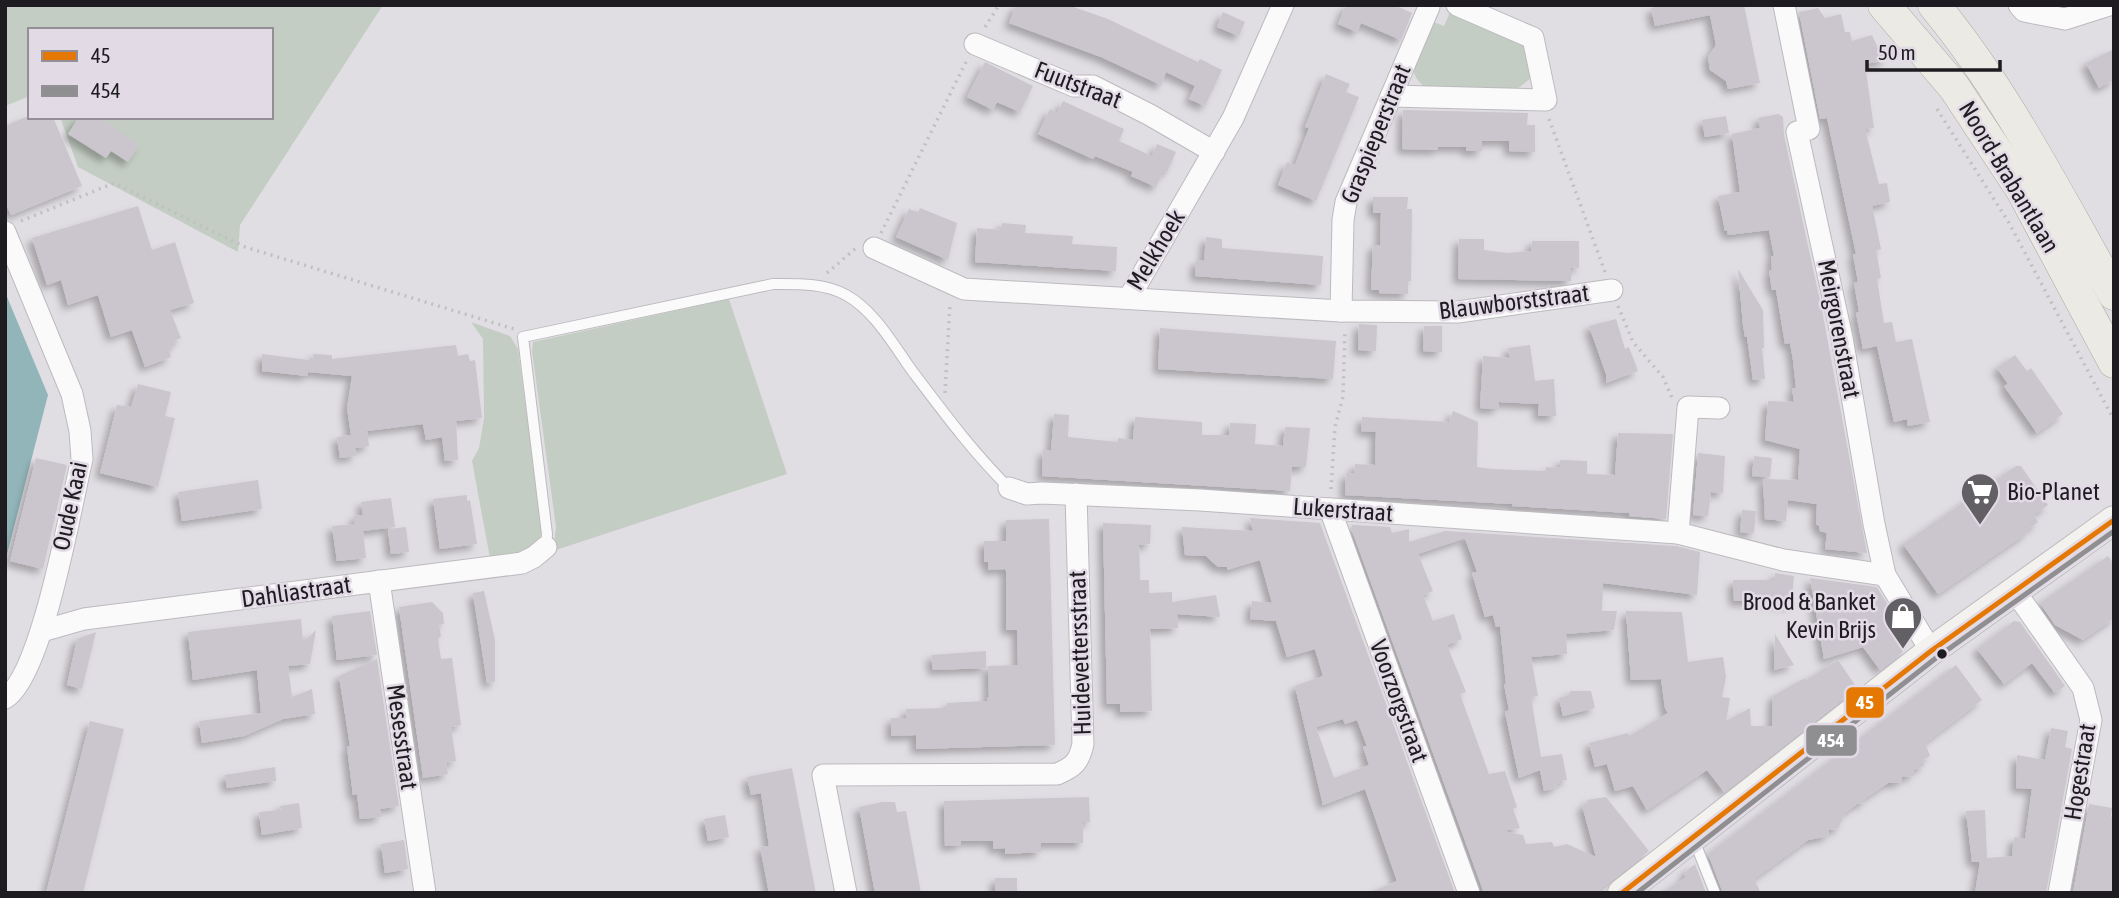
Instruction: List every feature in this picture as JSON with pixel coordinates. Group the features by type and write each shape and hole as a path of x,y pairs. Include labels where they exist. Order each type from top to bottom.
{"main road":[{"name":"Noord-Brabantlaan","path":"1884,5 1954,87 2022,190 2114,362"},
{"name":"Noord-Brabantlaan","path":"1934,5 1966,44 2019,128 2114,294"}],"street":[{"name":"Melkhoek","path":"874,248 964,289 1129,298 1233,118 1283,5"},
{"path":"1391,96 1546,100 1533,38 1457,5"},
{"name":"Meirgorenstraat","path":"1784,5 1809,129 1797,132 1842,338 1885,575 1931,651"},
{"path":"2019,5 2024,11 2065,19 2109,5"},
{"name":"Graspieperstraat","path":"1341,312 1343,220 1346,202 1432,6"},
{"name":"Fuutstraat","path":"975,44 1074,86 1093,86 1214,152"},
{"name":"Oude Kaai","path":"5,698 11,695 25,673 42,631 82,459 80,431 72,394 11,227"},
{"name":"Blauwborststraat","path":"1129,298 1341,312 1458,312 1612,290"},
{"path":"1678,533 1681,404 1719,408"},
{"name":"Lukerstraat","path":"1009,488 1027,494 1076,494 1330,509 1678,533 1783,561 1885,575"},
{"name":"Huidevettersstraat","path":"846,893 823,775 1057,774 1079,761 1083,744 1076,494"},
{"name":"Voorzorgstraat","path":"1330,509 1469,893"},
{"path":"1622,893 1931,651 2114,520"},
{"name":"Dahliastraat","path":"42,631 84,619 522,563 546,547"},
{"name":"Mesesstraat","path":"379,581 425,893"},
{"name":"Hogestraat","path":"2014,590 2083,688 2091,720 2059,893"}],"lane":[{"path":"546,547 547,534 523,337 773,284 828,287 848,296 871,316 974,453 1009,488"},
{"path":"1693,837 1715,893"}],"path":[{"path":"817,286 822,276 856,248 865,244 874,248 975,44 999,5"},
{"name":"Blauwborststraat","path":"1546,100 1547,113 1565,165 1612,290"},
{"path":"1935,106 2009,223 2114,420"},
{"path":"11,227 114,183 245,247 512,327 523,337"},
{"path":"944,413 951,283"},
{"path":"1612,290 1633,342 1663,377 1681,404"},
{"path":"1330,509 1335,427 1343,397 1345,326 1341,312"}],"shaded area":[{"path":"5,5 383,5 240,225 238,252 78,167 61,119 273,119 273,28 28,28 28,97 5,106"},
{"path":"1451,10 1525,42 1531,78 1517,89 1427,89 1416,77 1413,68 1433,22 1444,26"},
{"path":"729,299 787,474 553,551 556,527 532,351 533,342"},
{"path":"471,322 510,336 518,349 542,531 538,544 528,555 490,558 472,461 479,448 484,418 483,339"}],"water":[{"path":"5,292 48,395 5,562"}],"building":[{"path":"1016,5 1068,5 1108,19 1198,62 1200,59 1222,70 1205,106 1189,99 1195,86 1166,72 1161,85 1101,57 1009,23"},
{"path":"1346,5 1394,5 1412,13 1401,40 1361,23 1357,32 1338,24"},
{"path":"1665,5 1744,5 1760,83 1728,89 1726,81 1710,70 1708,57 1716,45 1710,15 1655,26 1651,8"},
{"path":"1818,8 1825,18 1841,14 1845,32 1850,32 1852,41 1872,35 1888,60 1865,64 1874,128 1865,129 1879,184 1887,183 1890,202 1872,206 1881,249 1876,250 1881,278 1877,279 1884,323 1892,322 1896,342 1912,339 1930,422 1908,426 1907,419 1894,422 1877,346 1863,349 1856,313 1859,312 1854,283 1858,282 1853,254 1856,254 1827,118 1820,119 1799,12"},
{"path":"1223,12 1245,22 1239,36 1217,27"},
{"path":"2114,49 2114,80 2099,88 2086,63"},
{"path":"985,62 1033,86 1020,112 997,102 993,110 967,97"},
{"path":"1326,74 1350,84 1346,92 1359,97 1316,201 1278,185 1287,162 1295,165 1309,128 1305,127"},
{"path":"1063,101 1124,129 1119,141 1152,156 1157,144 1176,152 1167,172 1163,171 1156,187 1131,176 1133,172 1095,156 1093,159 1038,134 1050,109 1057,113"},
{"path":"1403,110 1528,113 1527,125 1535,125 1535,152 1509,151 1509,141 1482,141 1482,151 1466,151 1466,147 1438,147 1438,150 1402,149"},
{"path":"1778,114 1783,117 1784,135 1822,310 1867,553 1825,549 1827,533 1820,531 1816,524 1817,504 1788,500 1786,521 1765,519 1763,479 1798,480 1800,449 1765,440 1768,401 1794,402 1792,388 1796,388 1793,360 1790,343 1785,344 1776,290 1772,290 1769,271 1772,270 1771,256 1774,256 1769,230 1728,235 1718,196 1740,192 1732,134 1760,128 1758,118"},
{"path":"1726,116 1729,133 1705,137 1702,120"},
{"path":"26,117 54,119 82,186 11,215 5,202 5,126"},
{"path":"78,119 102,119 139,145 128,162 111,151 106,158 68,134"},
{"path":"1373,197 1408,197 1407,209 1412,209 1411,281 1408,281 1408,294 1379,293 1379,290 1371,290 1373,245 1380,245 1381,213 1373,213"},
{"path":"138,206 152,250 175,242 194,303 170,310 181,338 174,341 175,346 168,348 171,357 145,367 132,330 111,337 98,295 68,305 61,280 47,285 32,238"},
{"path":"920,208 957,223 948,260 896,237 909,209 918,212"},
{"path":"1002,223 1026,225 1025,233 1073,236 1072,244 1117,247 1116,271 975,262 977,228 1001,230"},
{"path":"1206,237 1222,239 1222,248 1323,256 1321,285 1195,276 1196,260 1204,261"},
{"path":"1459,239 1484,239 1484,250 1507,253 1531,251 1532,241 1579,241 1579,268 1571,267 1571,281 1458,279"},
{"path":"1738,269 1763,310 1762,348 1765,379 1753,380 1743,325"},
{"path":"1616,319 1625,349 1629,347 1638,371 1606,383 1606,374 1589,326"},
{"path":"1359,324 1377,325 1376,351 1358,350"},
{"path":"1424,326 1442,326 1442,352 1423,351"},
{"path":"1160,328 1336,341 1333,379 1158,369"},
{"path":"456,345 458,356 468,354 470,361 475,360 482,418 456,421 458,460 445,461 442,437 426,440 423,424 367,431 369,446 355,448 356,456 340,458 337,437 351,435 347,408 352,376 308,372 307,376 262,371 262,354 309,362 314,361 313,354 332,355 332,359"},
{"path":"1530,345 1535,381 1554,379 1556,416 1538,416 1539,404 1499,402 1498,409 1480,408 1483,356 1510,358 1508,348"},
{"path":"2015,355 2027,371 2031,368 2063,414 2037,433 2004,386 2008,384 1997,368"},
{"path":"138,384 171,392 165,416 175,418 158,487 100,473 117,405 131,407"},
{"path":"1453,411 1478,422 1477,467 1492,469 1546,471 1546,467 1560,468 1560,460 1587,461 1587,474 1615,475 1618,433 1673,434 1666,519 1629,516 1629,513 1512,504 1345,495 1346,473 1354,474 1355,464 1375,465 1376,432 1361,431 1362,417 1449,422"},
{"path":"1054,414 1069,415 1068,437 1118,442 1118,438 1133,440 1135,417 1202,422 1202,435 1229,435 1230,423 1256,424 1255,444 1283,446 1285,427 1310,428 1306,467 1292,467 1290,491 1042,476 1043,450 1051,451"},
{"path":"1698,453 1725,456 1723,493 1711,492 1708,516 1693,515"},
{"path":"1754,456 1772,458 1770,477 1752,476"},
{"path":"36,458 67,465 43,569 10,561"},
{"name":"Bio-Planet","path":"2016,466 2021,466 2048,505 2034,515 2038,522 2026,531 2027,533 1938,594 1903,544"},
{"path":"258,480 262,509 182,521 178,492"},
{"path":"467,495 477,544 440,549 433,499"},
{"path":"391,498 395,527 363,531 366,558 337,561 332,526 355,524 354,516 363,515 361,502"},
{"path":"1742,510 1756,511 1754,533 1740,532"},
{"path":"1250,518 1320,523 1455,893 1369,893 1397,881 1365,789 1323,805 1295,686 1323,676 1315,649 1287,657 1276,621 1250,619 1252,601 1272,603 1260,560 1227,570 1227,567 1218,567 1206,556 1185,555 1182,527 1253,531","holes":["1343,719 1345,724 1357,720 1367,746 1363,747 1369,765 1334,778 1316,727"]},
{"path":"1049,519 1055,745 916,749 916,735 891,736 891,718 907,718 906,709 947,708 947,703 987,701 988,666 1018,665 1017,630 1006,630 1006,571 988,570 988,562 984,562 984,541 1006,541 1006,520"},
{"path":"1103,523 1151,525 1150,544 1139,545 1140,580 1149,580 1149,593 1172,592 1172,602 1216,595 1220,617 1177,614 1178,628 1150,629 1152,711 1120,712 1120,704 1107,704"},
{"path":"1352,525 1390,527 1392,533 1409,529 1409,542 1445,531 1676,546 1700,552 1697,595 1603,583 1602,611 1617,611 1614,630 1566,634 1567,654 1531,657 1538,696 1531,697 1541,757 1562,754 1567,780 1560,781 1555,788 1544,791 1540,770 1519,778 1505,712 1509,710 1504,684 1500,626 1496,627 1493,615 1485,617 1472,573 1477,572 1465,538 1418,554 1433,591 1423,595 1433,621 1454,614 1462,639 1447,645 1466,692 1460,694 1489,774 1505,771 1517,807 1513,809 1520,828 1503,831 1523,835 1526,844 1552,842 1554,847 1567,844 1596,857 1582,805 1588,804 1587,800 1606,797 1649,851 1595,893 1484,893"},
{"path":"406,527 409,552 391,554 388,529"},
{"path":"2108,556 2114,564 2114,618 2083,640 2055,625 2040,603"},
{"path":"1775,573 1794,576 1791,605 1764,601 1734,601 1733,580 1775,580"},
{"path":"1810,578 1877,587 1892,612 1905,650 1880,670 1863,647 1824,659"},
{"path":"484,591 495,640 495,682 487,683 473,593"},
{"path":"432,602 443,613 444,624 439,625 441,636 438,639 441,659 452,658 461,725 451,727 456,761 446,763 448,774 423,778 399,607"},
{"path":"370,611 377,655 337,660 332,616"},
{"path":"1626,611 1682,612 1688,662 1723,657 1726,677 1722,697 1730,698 1726,721 1750,708 1751,726 1772,726 1773,696 1838,660 1857,688 1724,792 1707,770 1647,810 1633,786 1615,791 1607,764 1595,767 1589,743 1628,733 1629,736 1668,713 1661,679 1631,680"},
{"path":"301,619 303,642 316,630 310,664 288,666 292,697 312,689 315,714 283,719 244,736 202,743 199,721 261,713 257,670 193,680 188,632"},
{"path":"2014,621 2020,622 2065,686 2055,693 2032,663 2004,684 1977,649"},
{"path":"96,632 82,689 67,685 77,639"},
{"path":"1775,634 1794,665 1774,670"},
{"path":"986,651 986,668 933,670 931,655"},
{"path":"377,659 399,806 380,809 381,817 360,819 357,794 353,795 347,747 350,746 339,676"},
{"path":"1956,665 1982,700 1925,743 1930,756 1923,760 1924,766 1913,770 1914,776 1902,777 1902,782 1888,783 1864,799 1865,803 1857,804 1845,813 1838,829 1828,830 1829,836 1808,840 1754,879 1761,893 1723,893 1708,854"},
{"path":"1570,691 1591,691 1595,708 1563,716 1559,698 1569,695"},
{"path":"90,721 124,729 83,893 46,893"},
{"path":"2051,728 2068,731 2065,747 2072,749 2046,893 1975,893 1980,862 1972,862 1966,811 1985,810 1987,858 2012,856 2014,837 2025,839 2032,789 2016,788 2017,755 2045,760"},
{"path":"275,767 276,781 227,788 225,775"},
{"path":"792,768 816,893 769,893 760,847 769,846 761,793 751,795 747,777"},
{"path":"1089,797 1090,822 1083,822 1083,843 1041,843 1041,852 1005,854 1005,848 993,849 993,841 961,841 961,845 945,846 944,801"},
{"path":"895,802 897,812 906,811 921,893 875,893 859,807"},
{"path":"299,803 302,828 262,835 259,812 281,810 280,806"},
{"path":"2089,804 2112,808 2114,893 2073,893"},
{"path":"725,815 729,837 708,841 704,819"},
{"path":"404,840 408,869 385,873 381,844"},
{"path":"1695,864 1706,893 1662,893 1686,877 1684,873"},
{"path":"995,878 1017,878 1017,893 995,893"}],"transit line":[{"name":"45","path":"1622,893 1931,651 2114,520"},
{"name":"454","path":"1637,893 1936,658 2114,531"}],"place":[{"name":"Bio-Planet","path":"1980,526"},
{"name":"Brood & Banket Kevin Brijs","path":"1903,650"}]}
